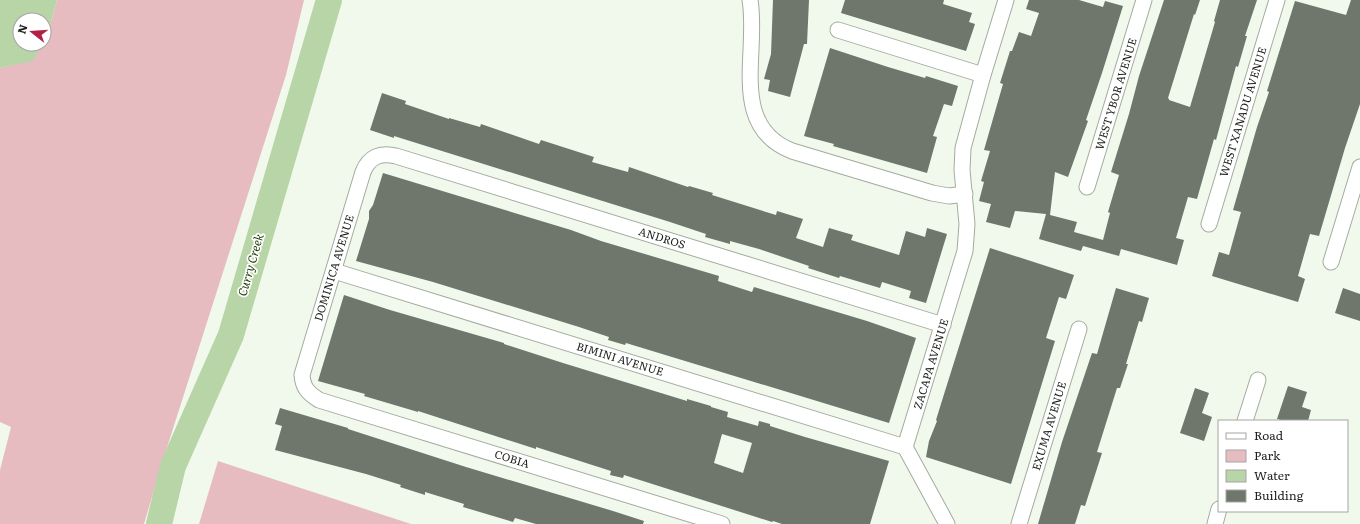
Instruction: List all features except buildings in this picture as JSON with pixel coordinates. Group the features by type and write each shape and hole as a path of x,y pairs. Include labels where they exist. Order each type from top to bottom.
{"street":[{"path":"750,0 752,30 750,94 754,111 770,138 781,146 792,151 936,194 949,196 965,194"},
{"name":"ZACAPA AVENUE","path":"905,447 965,251 967,224 962,170 963,148 1006,0"},
{"name":"WEST YBOR AVENUE","path":"1087,187 1144,0"},
{"name":"WEST XANADU AVENUE","path":"1209,224 1278,0"},
{"path":"838,30 983,75"},
{"name":"ANDROS","path":"381,155 388,154 403,158 943,325"},
{"name":"DOMINICA AVENUE","path":"305,389 302,382 302,375 365,167 372,159 381,155"},
{"path":"1331,262 1360,167"},
{"name":"BIMINI AVENUE","path":"334,271 905,447"},
{"name":"EXUMA AVENUE","path":"1019,524 1078,329"},
{"path":"1246,420 1258,380"},
{"name":"COBIA","path":"305,389 319,400 722,524"},
{"path":"905,447 947,524"},
{"path":"1215,524 1218,512"}],"green space":[{"path":"57,0 304,0 286,75 144,524 0,524 0,470 11,427 0,422 0,68 33,60 38,52 52,52 52,18"},
{"path":"218,461 411,524 199,524"}],"water":[{"path":"0,0 57,0 52,18 52,12 12,12 12,52 38,52 33,61 0,68"}],"waterway":[{"name":"Curry Creek","path":"159,524 173,466 231,335 329,0"}]}
